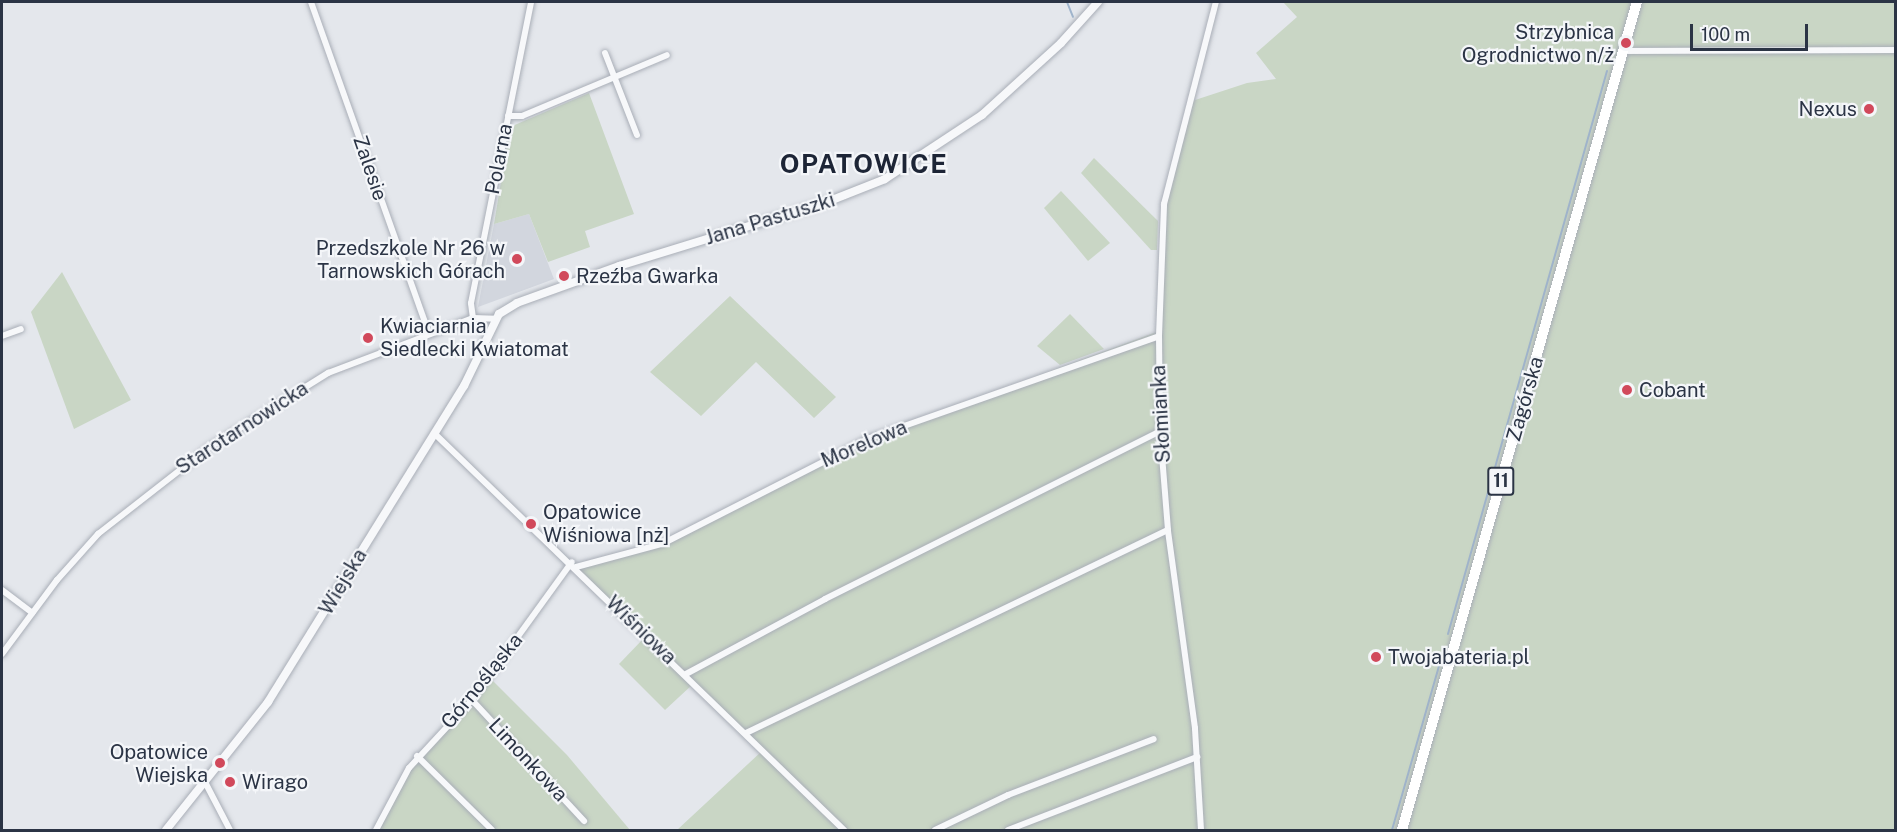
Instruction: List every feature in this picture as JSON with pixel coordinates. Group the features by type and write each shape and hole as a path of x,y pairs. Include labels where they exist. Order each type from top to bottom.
{"highway":[{"name":"Zagórska","path":"1402,831 1637,2"}],"street":[{"name":"Zalesie","path":"311,2 429,334"},
{"name":"Polarna","path":"473,318 471,303 531,2"},
{"name":"Jana Pastuszki","path":"496,319 510,306 545,292 827,202 885,179 982,115 1061,43 1098,2"},
{"name":"Słomianka","path":"1201,831 1197,757 1168,530 1160,431 1159,336 1164,204 1216,2"},
{"path":"1623,51 1896,50"},
{"path":"605,53 637,135"},
{"path":"508,116 522,116 667,55"},
{"name":"Starotarnowicka","path":"2,654 73,560 114,518 208,448 318,379 473,318 496,319"},
{"name":"Wiejska","path":"166,831 268,702 475,367 496,319"},
{"path":"2,336 21,329"},
{"name":"Morelowa","path":"574,565 662,544 870,438 1159,336"},
{"path":"686,674 825,599 1160,431"},
{"name":"Wiśniowa","path":"434,433 574,565 844,831"},
{"path":"746,733 1168,530"},
{"name":"Górnośląska","path":"376,831 417,756 472,700 574,565"},
{"path":"2,590 33,613"},
{"name":"Limonkowa","path":"472,700 584,821"},
{"path":"935,831 1008,795 1154,739"},
{"path":"417,756 492,831"},
{"path":"1008,831 1197,757"},
{"path":"205,782 230,831"}],"shaded area":[{"name":"Przedszkole Nr 26 w Tarnowskich Górach","path":"529,214 554,279 478,307 494,224"}],"green space":[{"path":"1283,2 1895,2 1895,830 677,830 762,751 567,565 621,557 657,544 853,444 1159,331 1166,186 1189,102 1247,83 1276,79 1256,53 1297,17"},
{"path":"589,93 634,214 585,231 590,247 548,262 529,214 494,224 510,127"},
{"path":"1094,158 1158,221 1157,250 1151,250 1081,173"},
{"path":"1061,191 1110,243 1088,261 1044,208"},
{"path":"62,272 131,400 74,429 31,312"},
{"path":"730,296 836,397 814,418 756,362 701,416 650,372"},
{"path":"1070,314 1104,349 1060,365 1037,346"},
{"path":"644,638 692,685 665,710 619,664"},
{"path":"487,675 567,755 630,830 373,830 401,779"}],"waterway":[{"path":"1067,2 1073,17"},
{"path":"1448,634 1607,71"},
{"path":"1392,830 1444,649"}],"place":[{"name":"Strzybnica Ogrodnictwo n/ż","path":"1626,43"},
{"name":"Nexus","path":"1869,109"},
{"name":"Przedszkole Nr 26 w Tarnowskich Górach","path":"517,259"},
{"name":"Rzeźba Gwarka","path":"564,276"},
{"name":"Kwiaciarnia Siedlecki Kwiatomat","path":"368,338"},
{"name":"Cobant","path":"1627,390"},
{"name":"Opatowice Wiśniowa [nż]","path":"531,524"},
{"name":"Twojabateria.pl","path":"1376,657"},
{"name":"Opatowice Wiejska","path":"220,763"},
{"name":"Wirago","path":"230,782"}],"district":[{"name":"OPATOWICE","path":"864,164"}]}
